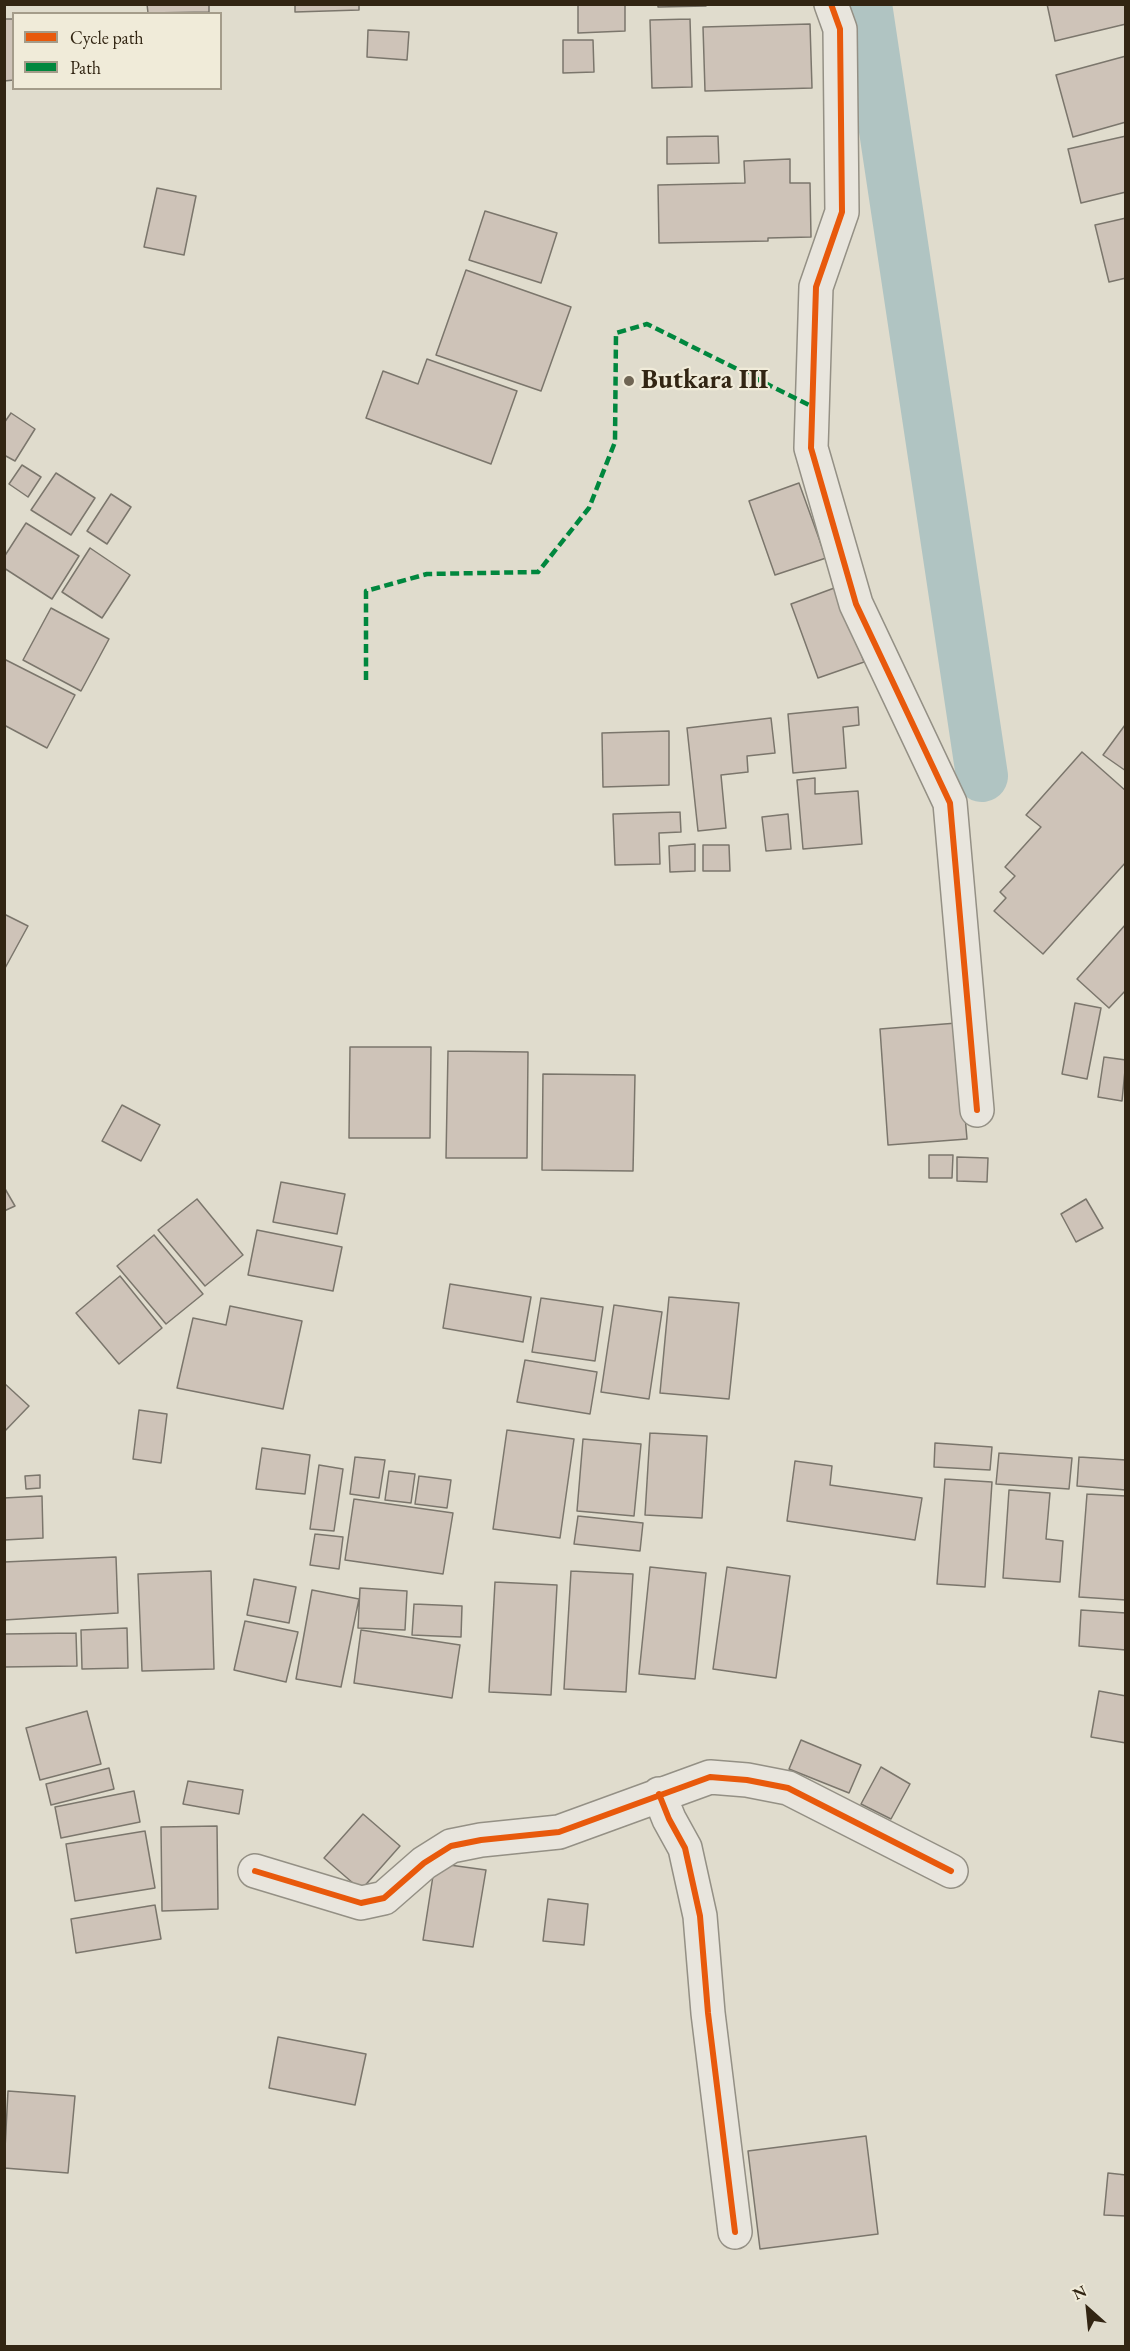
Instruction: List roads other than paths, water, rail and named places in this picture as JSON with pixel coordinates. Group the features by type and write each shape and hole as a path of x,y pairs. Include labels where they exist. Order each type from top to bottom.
{"street":[{"path":"831,4 840,29 842,212 816,287 811,448 856,604 950,803 977,1110"},
{"path":"255,1871 361,1903 384,1898 424,1863 451,1846 481,1840 559,1832 600,1819 659,1794 710,1777 747,1780 788,1788 951,1871"},
{"path":"659,1794 669,1819 685,1848 700,1916 708,2013 735,2232"}],"waterway":[{"path":"866,4 982,776"}],"place":[{"name":"Butkara III","path":"629,381"}]}
